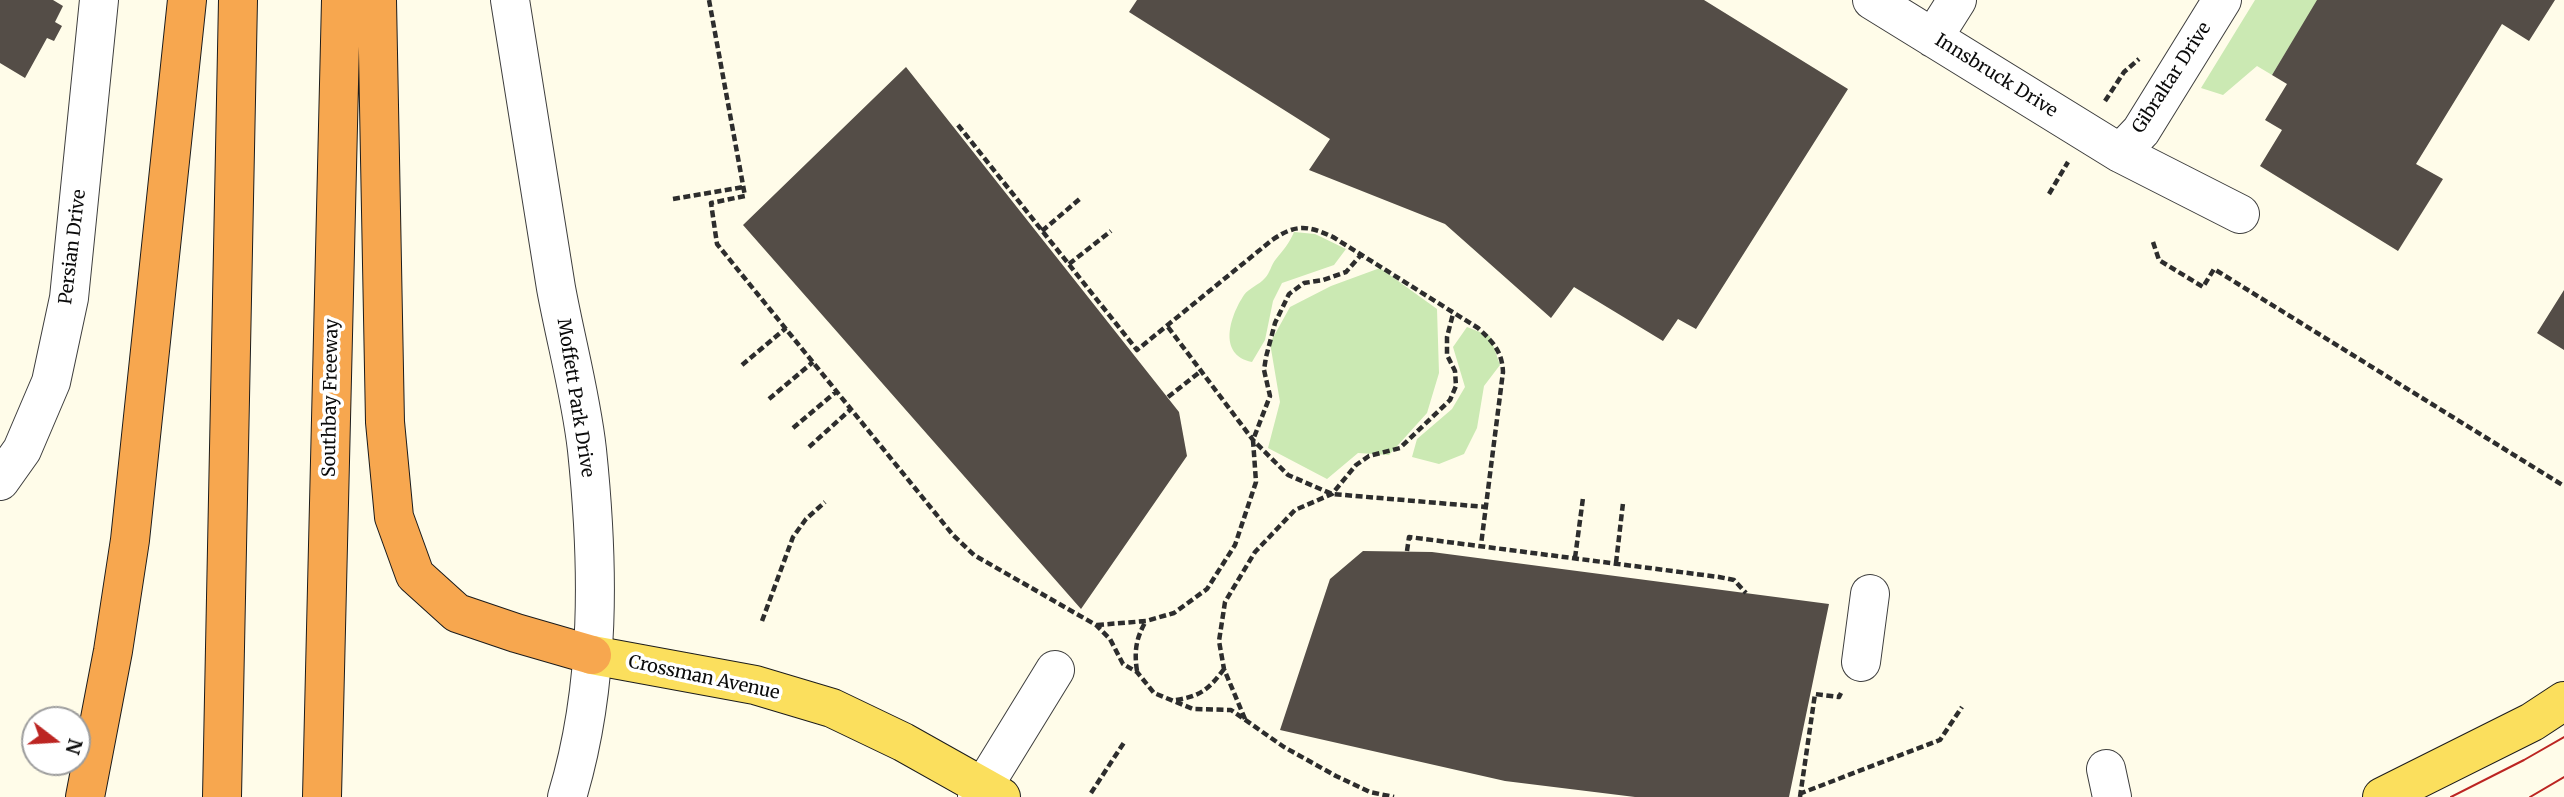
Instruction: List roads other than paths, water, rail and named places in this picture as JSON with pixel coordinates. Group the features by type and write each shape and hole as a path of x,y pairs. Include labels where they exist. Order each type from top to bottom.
{"highway":[{"path":"85,797 113,651 130,540 187,0"},
{"path":"222,797 238,0"},
{"name":"Southbay Freeway","path":"322,797 341,0"},
{"path":"377,0 385,422 394,517 415,575 457,612 516,633 592,655"}],"main road":[{"name":"Crossman Avenue","path":"592,655 755,685 832,708 903,742 988,793"},
{"path":"2382,797 2532,722 2564,701"}],"street":[{"name":"Persian Drive","path":"0,481 22,450 51,382 69,298 99,0"},
{"name":"Moffett Park Drive","path":"510,0 556,288 586,448 596,574 592,655 578,761 567,797"},
{"name":"Innsbruck Drive","path":"1872,0 2120,153 2239,214"},
{"path":"1933,38 1957,0"},
{"name":"Gibraltar Drive","path":"2120,153 2141,131 2222,0"},
{"path":"1861,662 1870,594"},
{"path":"988,793 1055,670"}],"tram line":[{"path":"2451,797 2564,737"},
{"path":"2530,797 2564,777"}]}
